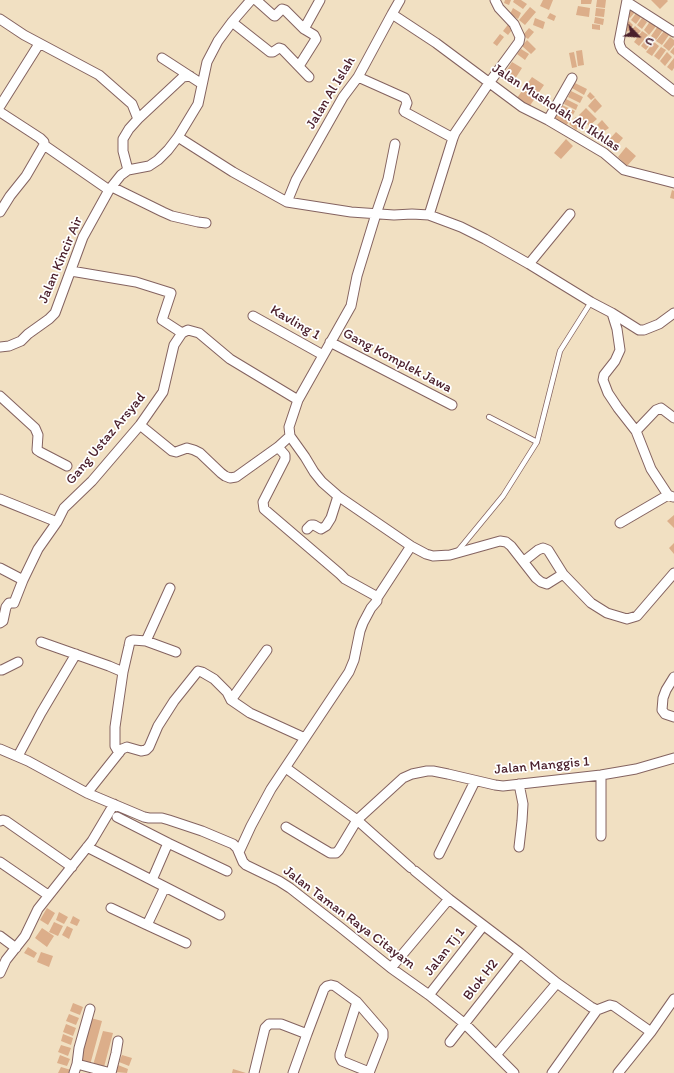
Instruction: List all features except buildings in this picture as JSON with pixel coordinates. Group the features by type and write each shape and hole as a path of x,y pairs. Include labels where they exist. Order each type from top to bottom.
{"street":[{"path":"190,76 183,77 129,129 123,139 123,151 128,170 150,166 168,150 178,137 198,104 207,62 218,41 251,0"},
{"path":"256,0 274,16 282,9 285,10 304,29 314,35 316,39 299,66"},
{"path":"304,29 320,0"},
{"name":"Jalan Al Islah","path":"287,202 296,180 343,97 358,77 400,0"},
{"path":"429,215 453,138 489,83 519,42 520,37 514,24 501,4 494,0"},
{"path":"674,32 627,1 620,42 622,50 674,90"},
{"name":"Jalan Musholah Al Ikhlas","path":"392,14 436,43 522,107 548,120 604,154 624,170 674,183"},
{"path":"0,19 39,44 99,75 132,104 138,119"},
{"path":"232,22 270,52 273,52 279,48 282,49 310,77"},
{"path":"0,106 39,44"},
{"path":"162,58 202,84"},
{"path":"358,77 405,98 407,103 404,110 405,112 453,138"},
{"path":"548,120 572,78"},
{"path":"0,112 40,138 44,142 44,145 110,189 172,216 206,223"},
{"path":"178,137 233,172 287,202 351,212 394,215 429,215 461,227 529,264 639,330 644,330 659,324 674,313"},
{"name":"Gang Komplek Jawa","path":"290,436 289,427 298,400 351,306 376,214 388,179 395,144"},
{"path":"0,212 10,196 26,176 44,145"},
{"name":"Jalan Kincir Air","path":"0,347 9,346 21,341 28,334 50,319 55,313 83,237 110,189 121,175 128,170"},
{"path":"529,264 570,214"},
{"path":"71,271 136,282 171,293 162,320 182,333 188,330 199,333 230,360 298,400"},
{"path":"612,313 617,329 620,350 604,375 603,380 611,398 636,431 651,469 671,496 620,523"},
{"name":"Kavling 1","path":"253,316 323,355"},
{"name":"Gang Ustaz Arsyad","path":"0,623 3,621 6,607 9,604 14,603 40,546 57,522 64,508 92,481 140,425 163,392 174,345 182,333"},
{"name":"Gang Komplek Jawa","path":"330,342 452,405"},
{"path":"0,396 34,428 38,435 37,450 67,466"},
{"path":"636,431 656,410 661,408 674,418"},
{"path":"140,425 172,451 176,452 187,448 200,453 225,476 230,478 236,477 278,447 290,436 317,477 338,496 411,546 426,554 433,556 454,554 500,541 506,542 511,546 536,578 541,582 547,584 563,574"},
{"path":"278,447 285,459 263,502 264,509 345,579 377,598"},
{"path":"307,528 312,525 321,529 326,526 331,518 338,496"},
{"path":"0,499 57,522"},
{"path":"239,852 271,789 352,666 366,616 411,546"},
{"path":"524,561 538,550 543,548 548,550 563,574 592,603 607,613 627,619 637,616 674,573"},
{"path":"0,568 24,580"},
{"path":"146,641 170,588"},
{"path":"119,753 114,746 115,727 123,672 130,642 141,640 146,641 176,652"},
{"path":"41,642 123,672"},
{"path":"231,700 267,650"},
{"path":"18,756 41,713 76,654"},
{"path":"0,670 18,662"},
{"path":"87,793 122,749 127,747 141,751 146,750 151,743 158,726 174,701 198,671 202,672 218,683 227,692 231,700 250,713 306,738"},
{"path":"674,677 663,698 662,710 665,714 674,717"},
{"name":"Jalan Taman Raya Citayam","path":"0,749 28,761 87,793 144,817 162,818 202,831 233,844 237,848 242,862 290,888 392,968 430,995 465,1024 514,1073"},
{"name":"Jalan Manggis 1","path":"286,827 330,853 336,853 358,820 403,778 412,774 433,771 503,786 601,775 636,769 674,758"},
{"path":"286,768 358,820 449,900 520,953 557,983 597,1010"},
{"path":"601,775 601,836"},
{"path":"439,854 475,781"},
{"path":"519,784 523,804 519,847"},
{"path":"0,973 6,960 25,936 38,909 92,842 114,804"},
{"path":"117,817 227,871"},
{"path":"0,821 6,821 72,867"},
{"path":"152,880 168,843"},
{"path":"87,847 220,915"},
{"path":"0,862 48,896"},
{"path":"147,925 165,887"},
{"path":"392,968 449,900"},
{"path":"111,908 186,943"},
{"name":"Jalan Tj 1","path":"430,995 483,926"},
{"path":"0,936 16,948"},
{"name":"Blok H2","path":"450,1042 520,953"},
{"path":"496,1055 557,983"},
{"path":"293,1073 324,989 331,985 357,1002 383,1032 383,1037 369,1073 342,1061 340,1057 357,1002"},
{"path":"618,1073 651,1032 674,999"},
{"path":"552,1073 597,1010 610,1005 614,1006 651,1032"},
{"path":"74,1073 79,1048 90,1009"},
{"path":"254,1073 265,1028 269,1024 281,1024 307,1034"},
{"path":"77,1064 111,1073 118,1041"}],"lane":[{"path":"454,554 503,496 537,442 560,351 591,302"},
{"path":"489,417 537,442"}]}
